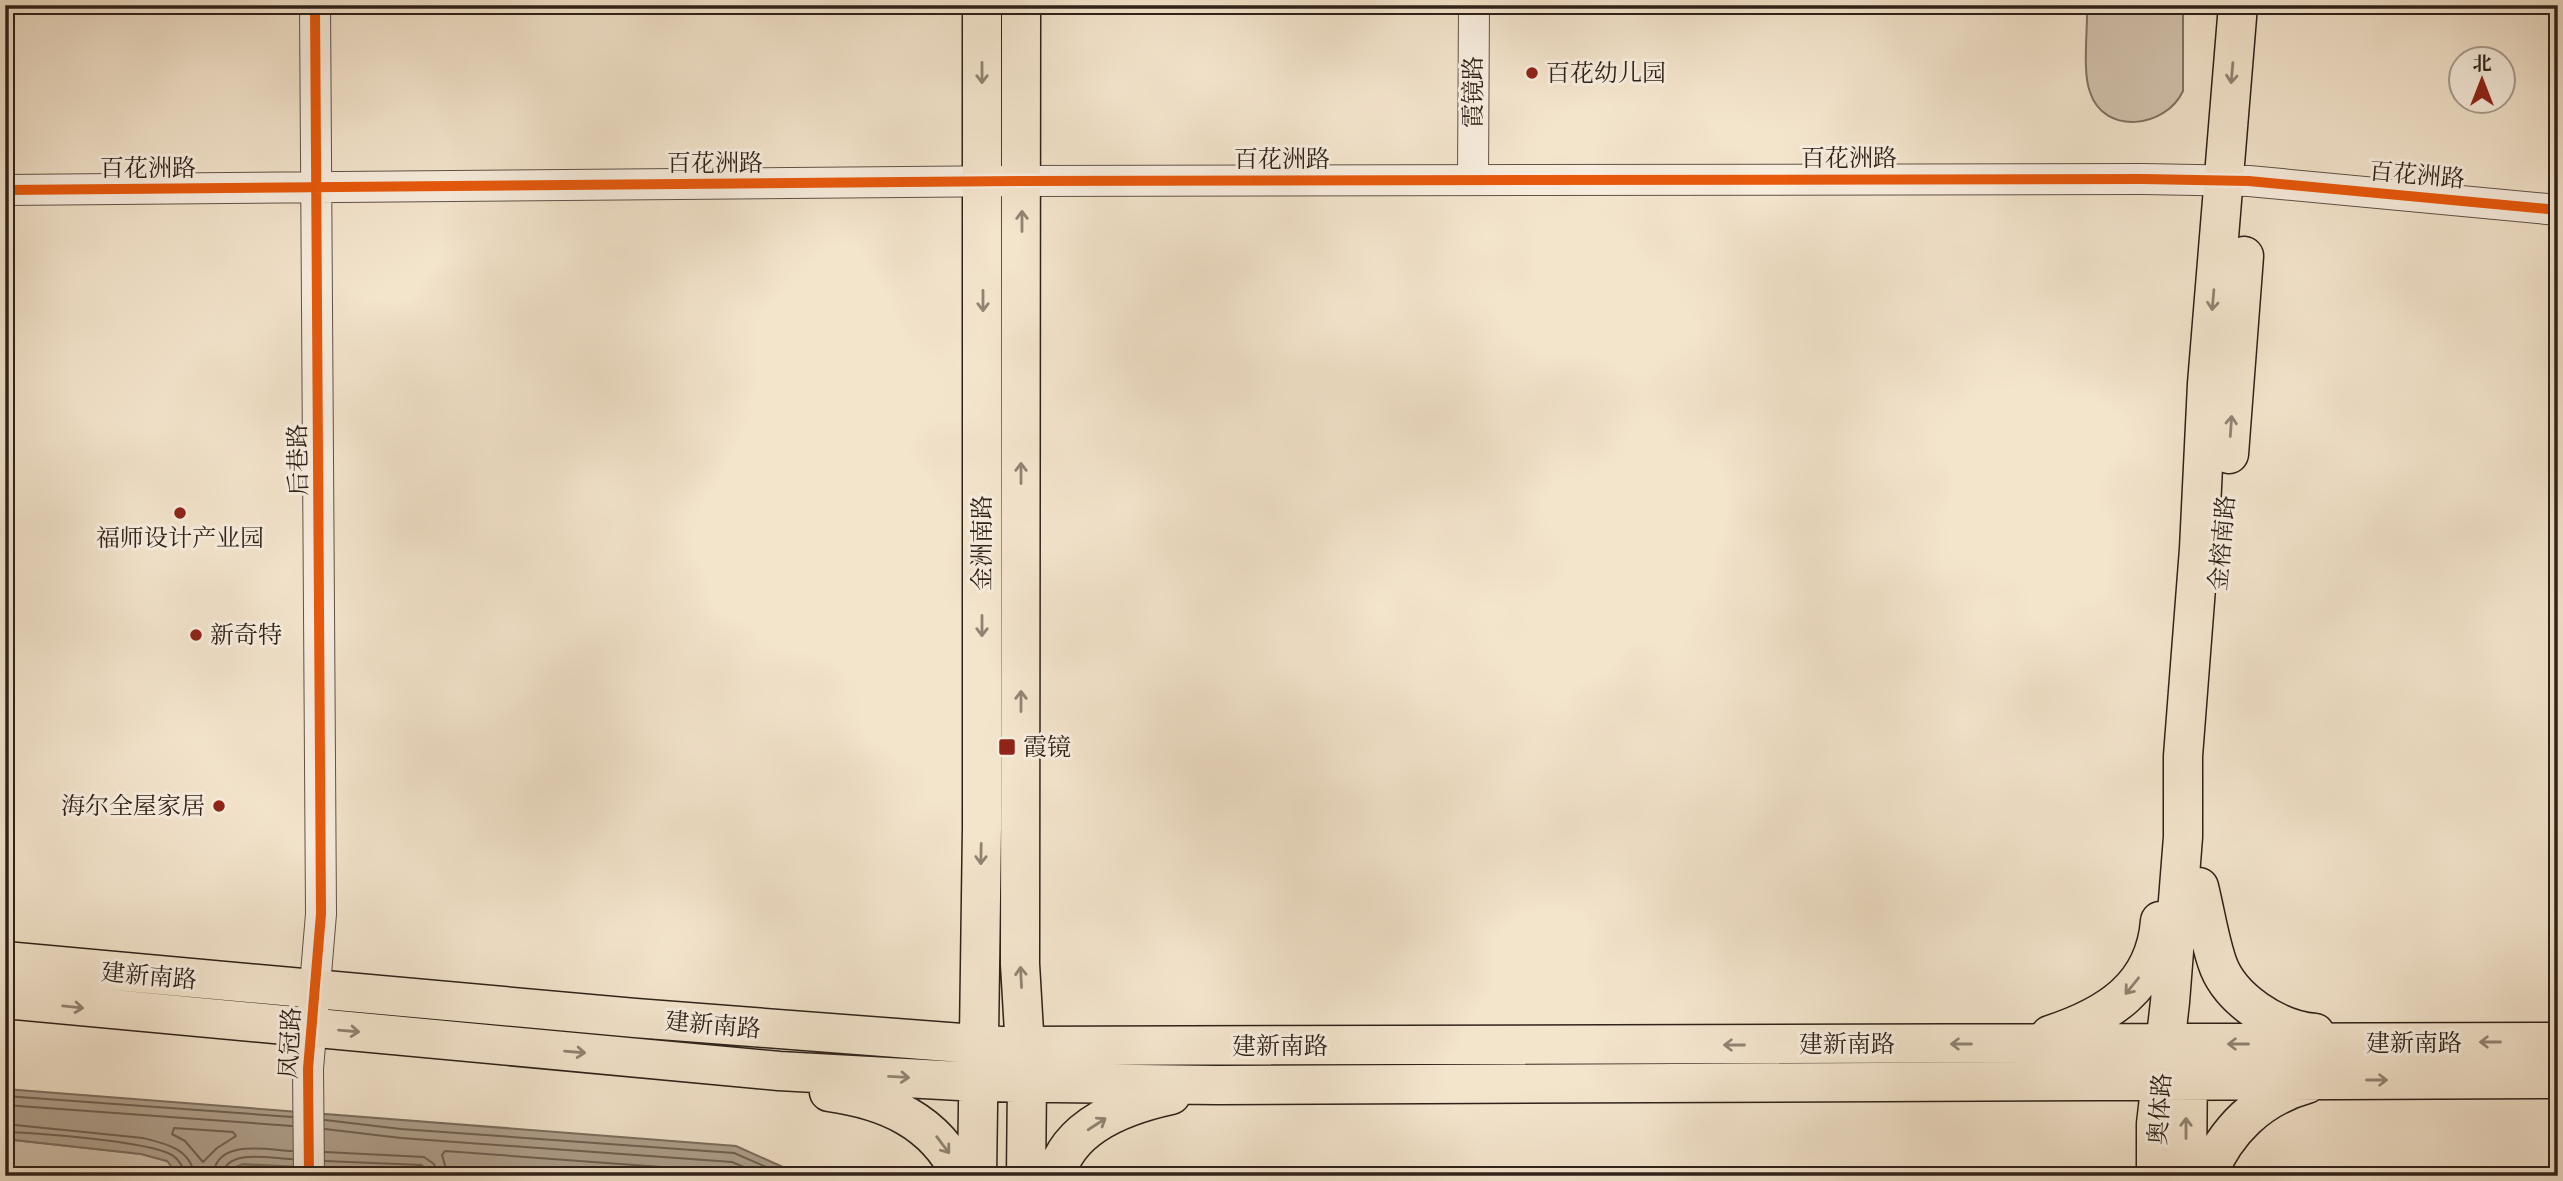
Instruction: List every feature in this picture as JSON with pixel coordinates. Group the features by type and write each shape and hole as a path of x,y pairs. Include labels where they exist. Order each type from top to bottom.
{"main road":[{"name":"金洲南路","path":"976,1176 982,828 982,5"},
{"name":"金洲南路","path":"1021,5 1020,964 1027,1083 1027,1176"},
{"name":"金榕南路","path":"2175,1062 2199,887 2237,181 2238,5"},
{"name":"金榕南路","path":"2175,1062 2183,837 2183,756 2201,525 2207,384 2263,5"},
{"path":"2020,1044 2061,1032 2104,1014 2127,993 2149,964 2159,934 2165,837 2183,756"},
{"path":"2199,887 2217,964 2227,980 2270,1020 2307,1032 2411,1043"},
{"name":"建新南路","path":"5,961 313,1009 697,1064 978,1063 1024,1045 2020,1044 2323,1080 2558,1079"},
{"name":"建新南路","path":"5,999 313,1009 978,1063 1027,1083 1217,1084 2175,1062 2411,1043 2558,1042"},
{"name":"奥体路","path":"2156,1176 2175,1062"},
{"name":"奥体路","path":"2175,1062 2187,1176"},
{"path":"697,1064 861,1098 888,1107 937,1136 961,1176"},
{"path":"2207,1176 2218,1150 2246,1117 2276,1096 2323,1080"},
{"path":"1056,1176 1068,1149 1093,1125 1138,1104 1217,1084"}],"street":[{"name":"后巷路","path":"315,5 321,914"},
{"name":"霞镜路","path":"1472,179 1474,5"},
{"name":"百花洲路","path":"5,190 1472,179 2237,181 2558,210"},
{"name":"凤冠路","path":"309,1176 313,1009 321,914"}],"shaded area":[{"path":"2087,5 2183,5 2183,91 2175,103 2163,113 2135,122 2121,121 2108,116 2097,106 2090,92 2086,73"},
{"path":"5,1139 141,1154 167,1161 274,1166 274,1176 5,1176"}],"water":[{"path":"5,1089 736,1146 803,1176 459,1176 243,1164 233,1168 227,1176 179,1176 167,1161 141,1154 5,1139"}],"cycle path":[{"path":"309,1176 308,1069 321,914 315,5"},
{"path":"5,190 1022,181 2143,179 2249,181 2558,210"}],"place":[{"name":"百花幼儿园","path":"1532,73"},
{"name":"福师设计产业园","path":"180,513"},
{"name":"新奇特","path":"196,635"},
{"name":"霞镜","path":"1007,747"},
{"name":"海尔全屋家居","path":"219,806"}]}
